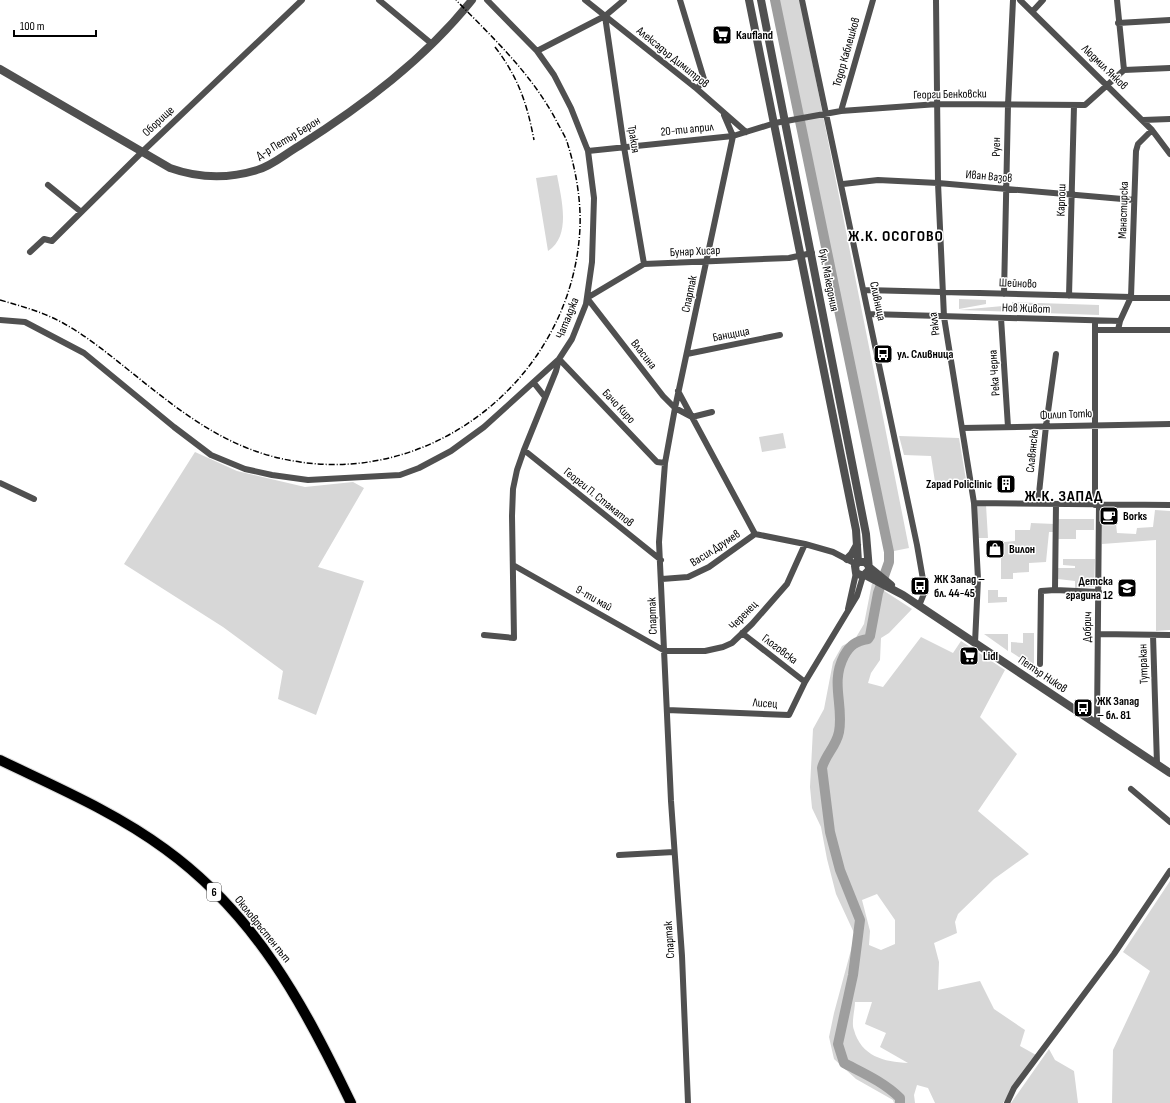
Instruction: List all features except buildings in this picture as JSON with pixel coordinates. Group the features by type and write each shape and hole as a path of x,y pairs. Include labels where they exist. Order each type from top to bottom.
{"main road":[{"name":"Околовръстен път","path":"0,760 109,814 166,849 200,877 238,916 288,982 351,1103"}],"street":[{"name":"Оборище","path":"30,252 44,239 52,241 80,211 302,0"},
{"path":"379,0 432,44"},
{"name":"Д-р Петър Берон","path":"0,69 141,153 170,168 201,176 224,176 262,168 325,130 364,101 432,44 456,20 472,0"},
{"name":"Чаталджа","path":"484,635 514,638 513,489 517,470 524,450 559,359 572,339 587,298 592,262 594,198 588,151 571,108 554,75 537,51 487,0"},
{"name":"Алексадър Димитров","path":"585,0 697,89 746,132"},
{"path":"537,51 605,16 624,0"},
{"path":"680,0 704,79 697,89"},
{"name":"бул. Македония","path":"749,0 775,122 819,353 856,530 859,570"},
{"name":"бул. Македония","path":"761,0 788,120 866,534 869,566"},
{"name":"Сливница","path":"802,0 843,184 919,552 925,591 919,606"},
{"name":"Тодор Каблешков","path":"841,111 872,0"},
{"name":"Ракла","path":"936,0 938,183 944,317 974,503 978,579 975,643"},
{"name":"Руен","path":"1004,294 1008,105 1013,0"},
{"name":"Людмил Янков","path":"1020,0 1143,120 1170,154"},
{"path":"1032,12 1043,0"},
{"path":"1117,0 1118,23 1124,70 1170,68"},
{"name":"Тракия","path":"605,16 624,146 644,264"},
{"path":"1118,23 1170,20"},
{"name":"Георги Бенковски","path":"788,120 841,111 938,104 1084,105 1124,70"},
{"name":"Карпош","path":"1069,296 1074,106"},
{"path":"724,113 733,136"},
{"path":"1143,120 1170,119"},
{"name":"20-ти април","path":"588,151 624,146 733,136 775,122 788,120"},
{"name":"Манастирска","path":"1131,297 1136,151 1138,144 1152,130"},
{"name":"Спартак","path":"688,1103 686,1038 674,852 662,579 659,542 665,463 674,408 687,354 733,136"},
{"name":"Иван Вазов","path":"843,184 874,179 1006,188 1134,200"},
{"path":"48,185 80,211"},
{"name":"Бунар Хисар","path":"587,298 644,264 789,258 812,253"},
{"name":"Шейново","path":"865,290 1170,298"},
{"path":"1118,330 1120,321 1131,297"},
{"name":"Власина","path":"587,298 663,396 674,408 692,416"},
{"name":"Нов Живот","path":"870,314 1120,321"},
{"name":"Река Черна","path":"1001,318 1008,427"},
{"path":"0,320 25,322 84,353 174,427 212,454 245,469 272,476 308,480 400,475 419,468 451,451 479,431 559,359"},
{"name":"Добрич","path":"1095,321 1095,425 1099,592 1097,724"},
{"path":"1095,330 1170,330"},
{"name":"Банщица","path":"687,354 780,335"},
{"name":"Славянска","path":"1038,503 1046,426 1056,354"},
{"name":"Бачо Киро","path":"559,359 657,462 665,463"},
{"path":"534,383 545,397"},
{"path":"678,391 755,534 805,544 833,552 846,559 859,570 878,578"},
{"path":"692,416 712,412"},
{"name":"Филип Тотю","path":"962,428 1170,424"},
{"name":"Георги П. Стаматов","path":"524,450 661,560"},
{"path":"0,483 34,499"},
{"path":"974,503 1170,505"},
{"path":"1055,590 1056,504"},
{"name":"Васил Друмев","path":"662,579 688,577 709,567 755,534"},
{"name":"Черенец","path":"665,651 705,651 723,647 732,643 787,584 805,544"},
{"path":"846,559 852,554 857,544"},
{"path":"859,570 863,561 878,578"},
{"name":"9-ти май","path":"513,565 665,651"},
{"path":"859,570 869,566"},
{"name":"Лисец","path":"667,710 789,715 805,682 848,610 859,570"},
{"name":"Петър Ников","path":"878,578 1170,773"},
{"path":"1040,664 1041,591 1055,590 1099,592"},
{"name":"Глоговска","path":"742,633 805,682"},
{"path":"1098,634 1170,636"},
{"name":"Тутракан","path":"1153,635 1157,764"},
{"path":"1131,789 1170,822"},
{"path":"619,855 674,852"},
{"path":"1007,1103 1014,1088 1114,954 1170,871"}],"shaded area":[{"path":"774,0 800,0 909,548 889,552"},
{"path":"557,175 562,205 562,226 560,236 548,251 536,178"},
{"path":"959,299 986,300 986,304 959,309"},
{"path":"1012,302 1099,305 1099,315 959,310 1003,306 1003,309 1012,309"},
{"path":"783,433 786,448 762,452 759,437"},
{"path":"899,436 959,438 966,480 935,482 931,456 904,455"},
{"path":"195,452 237,471 305,487 353,482 364,488 318,567 364,581 316,715 278,699 283,671 223,627 124,564"},
{"path":"976,505 986,505 988,538 978,538"},
{"path":"1155,510 1170,511 1170,630 1156,631 1156,540 1102,544 1102,523 1116,524 1117,533 1136,534 1137,528 1153,527"},
{"path":"1057,519 1094,519 1094,530 1076,530 1076,539 1057,539"},
{"path":"1031,523 1055,524 1054,532 1049,532 1046,562 1029,563 1029,572 1013,573 1013,579 1001,579 1001,556 1004,556 1004,542 1015,541 1015,530 1030,530"},
{"path":"1063,559 1095,559 1094,587 1075,588 1075,581 1058,579 1058,568 1075,568 1075,566 1063,565"},
{"path":"872,583 912,609 889,633 881,638 880,660 871,673 868,683 883,687 921,637 953,653 961,641 1005,670 980,717 1017,754 978,811 1029,854 994,879 958,914 955,922 957,933 934,943 939,962 938,990 980,981 994,1009 1025,1030 1020,1046 1036,1055 1003,1103 935,1103 928,1088 917,1085 914,1095 915,1103 894,1103 893,1100 856,1079 834,1059 829,1037 855,935 836,894 821,827 812,808 810,787 813,729 824,709 833,662 842,646 855,639 864,624","holes":["877,894 895,920 895,944 881,950 869,945 870,931 862,900","855,1002 872,1002 865,1024 886,1033 880,1047 908,1063 882,1059 868,1052 862,1046 857,1039 853,1027"]},
{"path":"988,590 998,590 998,597 1007,597 1007,602 988,603"},
{"path":"1023,633 1034,633 1034,667 1011,652 1011,642 1023,643"},
{"path":"984,634 1008,634 1008,651"},
{"path":"1170,881 1170,1103 1112,1103 1113,1050 1150,971 1123,952"},
{"path":"1049,1049 1055,1060 1074,1071 1078,1103 1011,1103"}],"waterway":[{"path":"775,0 889,552 889,562 878,593 870,636 868,639 857,642 851,646 844,656 840,666 838,675 840,713 839,732 836,742 823,763 822,768 830,832 840,870 860,920 853,975 838,1044 844,1063 887,1087 900,1098 900,1103"}],"railway":[{"path":"0,300 40,312 63,323 95,344 186,414 206,427 250,449 274,457 300,462 353,464 403,454 449,435 491,406 526,370 554,327 572,279 580,227 579,196 573,165 565,136 547,105 524,72 456,0"},
{"path":"495,47 516,80 525,102 534,140"}],"place":[{"name":"Kaufland","path":"722,35"},
{"name":"ул. Сливница","path":"883,354"},
{"name":"Zapad Policlinic","path":"1006,484"},
{"name":"Borks","path":"1109,516"},
{"name":"Вилон","path":"995,549"},
{"name":"ЖК Запад – бл. 44-45","path":"920,586"},
{"name":"Детска градина 12","path":"1127,588"},
{"name":"Lidl","path":"969,656"},
{"name":"ЖК Запад – бл. 81","path":"1083,708"}],"district":[{"name":"Ж.К. ОСОГОВО","path":"896,235"},
{"name":"Ж.К. ЗАПАД","path":"1064,495"}]}
